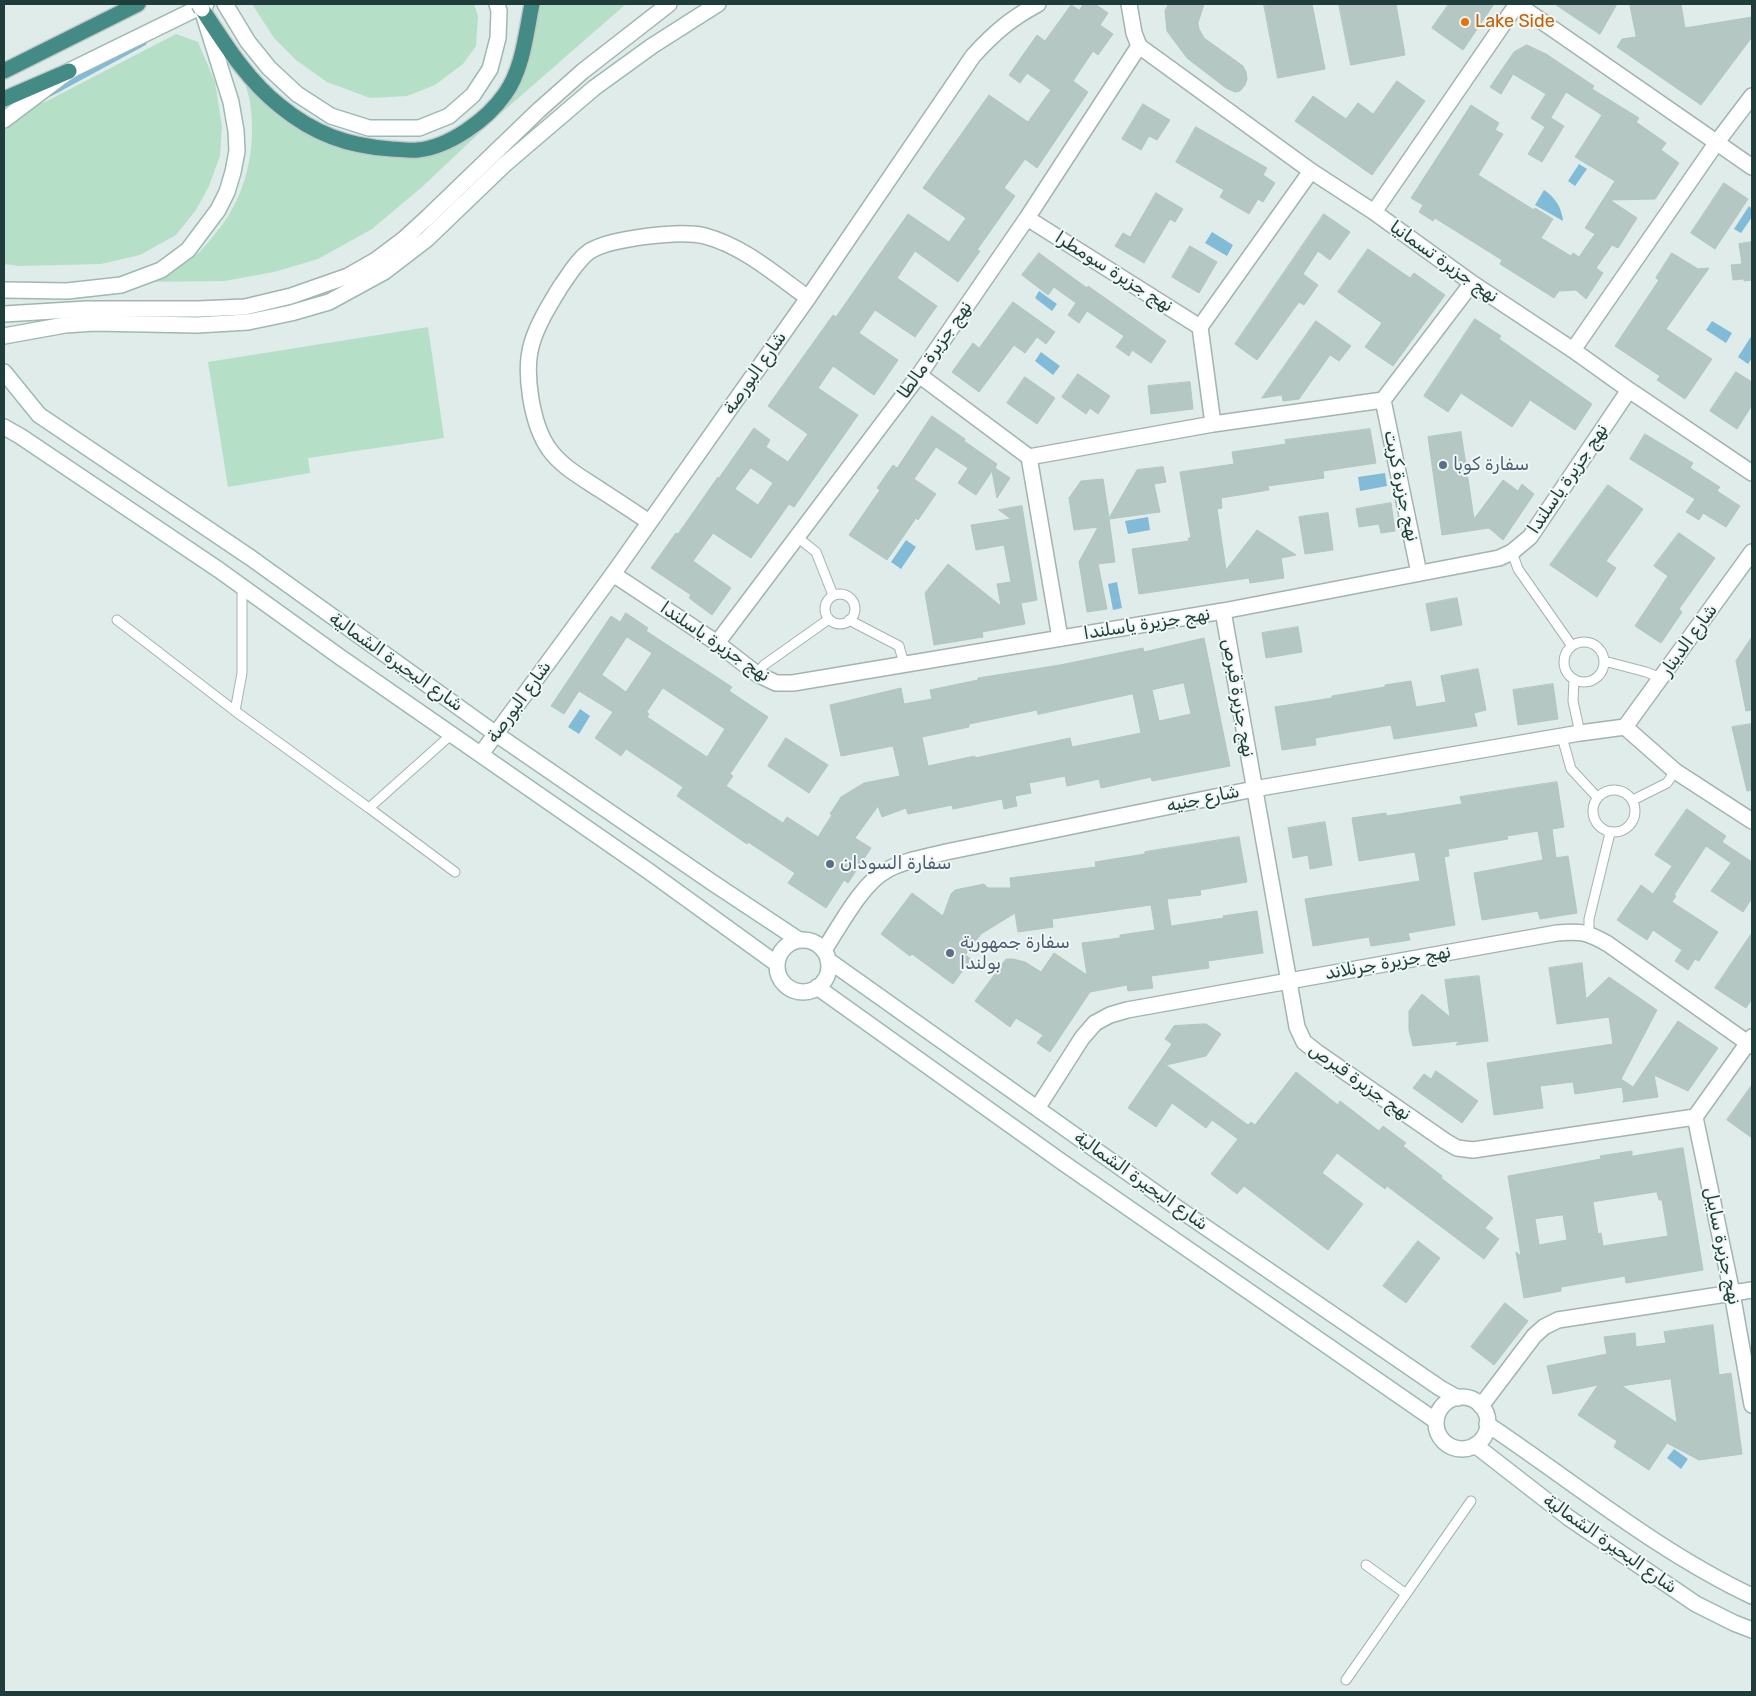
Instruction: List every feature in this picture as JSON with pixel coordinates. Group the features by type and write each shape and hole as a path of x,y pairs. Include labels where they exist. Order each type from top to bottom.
{"highway":[{"path":"4,71 138,4"},
{"path":"202,6 236,60 258,85 280,106 309,127 341,142 371,148 418,150 442,143 466,131 488,113 505,94 516,72 532,4"},
{"path":"4,98 69,71"}],"street":[{"path":"225,4 248,42 269,68 297,94 331,116 369,128 419,128 449,116 474,95 490,69 498,38 499,11 497,4"},
{"path":"4,314 87,309 245,307 290,296 348,276 376,260 404,239 539,110 583,72 669,4"},
{"path":"4,336 65,325 94,323 197,325 248,322 329,302 384,272 420,245 504,165 594,88 652,46 718,4"},
{"name":"شارع البورصة","path":"481,754 613,574 808,298 973,56 998,29 1017,15 1038,4"},
{"path":"1129,4 1134,33 1139,46"},
{"path":"1374,212 1517,4 1752,167"},
{"path":"4,120 69,71 202,6 231,102 237,151 227,192 218,210 188,250 160,270 121,285 67,291 4,290"},
{"name":"نهج جزيرة تسمانيا","path":"1139,46 1311,171 1374,212 1472,283 1752,473"},
{"name":"نهج جزيرة مالطا","path":"717,643 918,375 1027,218 1139,46"},
{"path":"1573,350 1717,142 1752,96"},
{"path":"1213,424 1200,327 1311,171"},
{"name":"نهج جزيرة سومطرا","path":"1027,218 1200,327"},
{"path":"649,522 566,468 549,448 538,426 530,386 531,344 548,307 572,269 589,252 610,244 679,233 705,236 753,258 808,298"},
{"path":"1029,457 1213,424 1383,400 1472,283"},
{"name":"شارع البحيرة الشمالية","path":"4,372 39,415 250,558 496,734 713,883 800,940"},
{"path":"918,375 1029,457 1060,638"},
{"name":"نهج جزيرة ياسلندا","path":"613,574 717,643 757,674 776,683 793,683 1223,611 1499,558 1512,552 1530,537 1629,390"},
{"name":"نهج جزيرة كريت","path":"1383,400 1419,573"},
{"name":"شارع البحيرة الشمالية","path":"4,427 242,586 776,964"},
{"name":"شارع الدينار","path":"1625,727 1752,552"},
{"name":"نهج جزيرة قبرص","path":"1223,611 1297,1027 1304,1042 1318,1054 1457,1148 1473,1150 1695,1117"},
{"path":"1625,727 1675,771 1752,821"},
{"name":"شارع جنيه","path":"826,955 868,884 887,870 946,852 1254,789 1625,727"},
{"name":"نهج جزيرة جرنلاند","path":"1038,1107 1082,1038 1095,1023 1110,1015 1127,1010 1557,933 1589,934 1608,944 1751,1042"},
{"path":"800,940 813,942 826,955 829,968 823,982 817,987 804,992 794,990 786,986 780,978 776,964 779,955 791,942 800,940"},
{"name":"شارع البحيرة الشمالية","path":"826,955 1176,1207 1440,1388 1458,1398"},
{"name":"شارع البحيرة الشمالية","path":"817,987 1126,1206 1436,1421"},
{"path":"1695,1117 1751,1042"},
{"name":"نهج جزيرة سايبل","path":"1695,1117 1732,1293 1752,1405"},
{"path":"1480,1406 1534,1336 1544,1327 1558,1320 1752,1290"},
{"path":"1458,1398 1474,1401 1480,1406 1487,1417 1484,1436 1475,1445 1462,1449 1448,1445 1439,1435 1436,1421 1438,1413 1443,1406 1450,1400 1458,1398"},
{"name":"شارع البحيرة الشمالية","path":"1487,1424 1609,1511 1719,1580 1752,1596"},
{"name":"شارع البحيرة الشمالية","path":"1475,1445 1569,1518 1696,1604 1752,1630"}],"lane":[{"path":"797,537 816,552 834,595"},
{"path":"1512,552 1518,570 1572,646"},
{"path":"235,711 242,673 242,586"},
{"path":"842,594 854,604 854,613 849,620 843,623 835,623 825,613 828,599 834,595 842,594"},
{"path":"757,674 764,666 829,619"},
{"path":"117,620 235,711 455,872"},
{"path":"849,620 899,646 904,664"},
{"path":"1580,642 1588,642 1596,646 1602,653 1604,661 1598,676 1590,681 1582,682 1574,680 1568,674 1564,667 1564,659 1572,646 1580,642"},
{"path":"1604,661 1661,678"},
{"path":"1574,680 1573,701 1580,733"},
{"path":"369,808 452,734"},
{"path":"1562,737 1571,769 1597,797"},
{"path":"1633,800 1667,783 1675,771"},
{"path":"1616,790 1625,793 1633,800 1636,809 1634,820 1629,828 1620,832 1610,833 1602,829 1596,822 1593,814 1593,805 1597,797 1606,792 1616,790"},
{"path":"1589,934 1588,919 1610,833"},
{"path":"1346,1680 1471,1501"},
{"path":"1366,1565 1406,1594"}],"green space":[{"path":"252,4 474,4 478,16 476,46 463,64 435,85 407,96 370,98 327,82 296,60 274,38"},
{"path":"539,4 626,4 492,121 422,187 372,229 318,259 274,272 224,281 139,282 176,267 196,255 226,220 235,205 247,172 252,137 250,102 242,73 320,137 436,145 512,89"},
{"path":"176,34 198,42 215,82 222,127 220,156 209,186 196,210 176,235 140,255 101,264 19,266 4,264 4,121 12,114 47,101"},
{"path":"428,327 444,438 308,458 310,473 228,487 208,362"}],"water":[{"path":"1579,164 1587,169 1575,186 1568,181"},
{"path":"1544,190 1557,203 1563,221 1535,205"},
{"path":"1749,206 1752,209 1752,217 1741,233 1734,229"},
{"path":"1212,232 1233,245 1227,256 1205,243"},
{"path":"1039,291 1057,304 1052,311 1035,298"},
{"path":"1712,321 1732,333 1726,343 1706,330"},
{"path":"1752,335 1752,358 1748,364 1738,357"},
{"path":"1041,352 1060,366 1053,375 1035,361"},
{"path":"1385,473 1387,486 1360,491 1358,477"},
{"path":"1148,517 1150,530 1128,534 1125,521"},
{"path":"906,540 916,547 901,569 891,562"},
{"path":"1117,582 1122,608 1113,610 1108,584"},
{"path":"580,709 590,716 579,734 568,727"},
{"path":"1674,1449 1688,1459 1681,1469 1667,1458"}],"building":[{"path":"1084,4 1095,4 1108,13 1100,25 1113,34 1098,55 1093,51 1073,81 1088,92 1037,168 1025,159 1004,188 1015,196 977,250 980,251 958,282 915,251 897,278 937,306 915,337 875,310 859,333 898,360 874,395 833,366 818,388 858,415 794,507 789,504 751,558 713,533 693,561 731,588 712,615 689,598 691,595 651,568 676,533 678,534 754,428 770,440 766,447 788,462 808,434 768,406 833,315 836,317 908,214 949,242 966,218 923,188 989,95 1028,122 1051,90 1027,73 1020,83 1009,75 1037,35 1045,41 1071,5 1079,10","holes":["751,468 773,483 758,505 735,489"]},
{"path":"1169,4 1204,4 1198,23 1199,29 1204,38 1243,66 1247,79 1240,91 1235,92 1226,88 1187,58 1167,31 1165,11"},
{"path":"1264,4 1312,4 1325,69 1278,78"},
{"path":"1339,4 1396,4 1405,55 1351,65"},
{"path":"1449,4 1494,4 1463,50 1432,28"},
{"path":"1555,4 1617,4 1600,34"},
{"path":"1630,4 1681,4 1685,28 1752,17 1752,37 1701,105 1617,47 1622,39 1636,37"},
{"path":"1527,45 1546,54 1594,86 1592,89 1639,118 1636,122 1666,143 1661,150 1679,163 1655,199 1610,200 1637,218 1618,248 1612,245 1596,268 1603,273 1586,299 1576,290 1559,291 1554,298 1500,264 1502,260 1435,218 1433,221 1419,212 1423,205 1411,198 1471,105 1499,123 1495,130 1503,134 1478,175 1534,210 1535,208 1553,219 1541,238 1571,256 1573,253 1579,257 1595,234 1585,228 1615,181 1575,157 1602,115 1566,92 1547,124 1551,118 1564,126 1542,162 1528,154 1545,127 1531,118 1546,94 1513,74 1501,94 1490,87 1514,52"},
{"path":"1397,81 1425,101 1372,175 1295,121 1313,96 1346,119 1358,103 1373,114"},
{"path":"1143,104 1170,120 1157,140 1149,136 1141,150 1122,139"},
{"path":"1196,127 1267,168 1263,175 1275,183 1263,202 1258,199 1249,214 1220,197 1224,190 1176,162"},
{"path":"1724,183 1748,199 1715,249 1691,233"},
{"path":"1156,193 1183,209 1175,222 1170,219 1144,263 1115,246 1123,233 1130,237"},
{"path":"1324,214 1350,232 1330,260 1318,251 1303,274 1318,285 1304,305 1299,302 1257,360 1235,344"},
{"path":"1752,242 1752,280 1733,280 1731,265 1742,264 1739,244"},
{"path":"1190,246 1217,262 1199,293 1172,277"},
{"path":"1368,249 1410,278 1414,273 1445,295 1393,366 1365,347 1382,323 1338,292"},
{"path":"1039,253 1166,341 1151,363 1132,350 1129,356 1116,347 1124,336 1087,311 1079,323 1068,315 1076,303 1054,287 1048,295 1022,275"},
{"path":"1672,253 1698,269 1709,268 1666,329 1712,359 1685,399 1657,380 1660,376 1615,346 1659,280 1656,278"},
{"path":"1013,302 1055,332 1046,344 1037,337 1025,353 1014,345 979,392 952,372 973,343 979,348"},
{"path":"1475,319 1501,336 1499,339 1592,404 1575,430 1530,400 1512,427 1461,393 1448,412 1424,396"},
{"path":"1316,321 1351,346 1339,361 1330,355 1299,399 1283,401 1282,395 1262,398"},
{"path":"1736,372 1752,382 1752,405 1737,429 1710,411"},
{"path":"1078,374 1110,396 1098,414 1090,408 1086,414 1062,397"},
{"path":"1025,377 1055,398 1037,424 1007,403"},
{"path":"1190,382 1193,409 1151,414 1148,386"},
{"path":"932,416 997,464 995,468 1010,478 997,498 992,471 976,495 958,483 968,468 936,447 914,479 936,494 918,520 916,518 887,560 849,535 880,490 877,488 893,465 897,468"},
{"path":"1370,429 1376,463 1323,471 1324,478 1268,486 1269,490 1221,498 1222,508 1217,509 1226,570 1257,530 1296,555 1281,558 1284,578 1250,583 1249,578 1139,594 1132,549 1189,541 1188,538 1191,538 1180,472 1234,464 1232,452 1286,444 1285,440"},
{"path":"1461,432 1474,519 1503,480 1518,491 1522,484 1534,494 1503,540 1489,528 1442,535 1428,437"},
{"path":"1645,434 1693,463 1690,468 1720,487 1717,491 1740,506 1726,527 1703,513 1699,520 1686,512 1695,499 1630,459"},
{"path":"1163,467 1166,482 1154,484 1160,512 1109,519 1115,562 1098,564 1107,609 1087,612 1079,562 1098,527 1074,530 1069,498 1081,481 1103,479 1109,518 1137,470"},
{"path":"1608,485 1643,509 1606,561 1616,568 1597,597 1550,565"},
{"path":"1391,503 1395,531 1381,533 1379,524 1359,527 1356,509"},
{"path":"1022,506 1037,600 1021,603 1025,624 982,632 983,637 934,645 925,593 948,564 1001,606 997,584 1011,582 1004,545 976,550 971,525 1011,519 999,510"},
{"path":"1328,513 1333,550 1305,554 1299,517"},
{"path":"1679,533 1715,558 1679,609 1682,612 1661,643 1635,626 1668,576 1654,566"},
{"path":"1457,598 1462,625 1431,631 1426,604"},
{"path":"626,613 648,628 646,631 732,687 729,691 768,717 730,774 733,776 726,786 783,823 787,817 818,837 841,797 864,783 900,776 893,746 841,756 830,705 901,688 904,704 932,699 930,690 978,680 978,678 1060,665 1143,648 1144,652 1204,638 1230,766 1152,781 1151,777 1101,788 1099,779 1067,786 1065,776 1029,783 1031,793 1015,796 1017,806 1004,809 1002,799 953,809 952,805 908,814 906,808 882,817 878,806 855,838 871,848 848,883 844,880 826,908 788,883 795,873 748,842 747,844 677,796 683,787 626,749 621,756 595,738 613,712 579,691 564,714 551,706 611,616 620,622","holes":["627,637 652,653 626,692 602,675","1184,683 1191,714 1159,721 1152,690","663,688 725,729 707,757 647,717 649,714 647,712","1133,694 1141,733 1072,747 1070,738 928,766 922,737 969,727 969,724 1037,710 1038,714"]},
{"path":"1298,627 1302,652 1266,658 1262,633"},
{"path":"1752,637 1752,710 1746,711 1736,661"},
{"path":"1478,669 1486,710 1474,713 1477,726 1394,739 1391,725 1315,738 1316,745 1282,750 1275,707 1332,698 1332,696 1411,681 1416,707 1446,702 1441,676"},
{"path":"1553,684 1558,719 1518,725 1513,690"},
{"path":"1752,724 1752,790 1747,791 1732,727"},
{"path":"786,738 828,765 809,793 768,766"},
{"path":"1557,782 1564,827 1552,829 1556,858 1568,856 1577,913 1540,919 1538,911 1482,920 1474,873 1543,860 1538,831 1507,836 1508,839 1448,849 1449,856 1444,857 1455,925 1408,933 1410,940 1371,946 1369,937 1313,946 1305,899 1420,881 1415,852 1359,861 1352,818 1386,813 1386,816 1462,804 1460,797"},
{"path":"1687,809 1726,836 1722,842 1752,862 1752,898 1743,912 1711,891 1731,863 1706,846 1674,895 1676,896 1672,902 1718,932 1699,961 1695,959 1688,970 1675,961 1682,950 1653,930 1647,940 1617,920 1641,885 1653,894 1672,866 1655,855"},
{"path":"1325,822 1332,865 1310,869 1308,855 1293,858 1288,828"},
{"path":"1239,837 1247,882 1200,890 1201,895 1167,899 1171,926 1257,911 1263,953 1208,961 1209,968 1151,976 1153,988 1128,991 1127,985 1090,992 1050,1052 1037,1043 1043,1035 1016,1018 1010,1027 975,1001 1006,959 1025,962 1041,972 1054,953 1087,975 1082,943 1120,938 1120,935 1155,930 1151,905 1052,919 1053,927 1018,932 1015,913 981,934 965,955 971,959 953,984 912,954 910,956 881,934 912,893 943,916 951,894 955,890 984,884 988,888 1011,888 1010,878 1096,867 1095,862"},
{"path":"1752,933 1752,999 1746,1008 1715,988"},
{"path":"1582,963 1586,999 1609,977 1657,1010 1621,1079 1633,1087 1678,1021 1718,1048 1688,1091 1654,1075 1658,1097 1622,1102 1624,1100 1622,1087 1575,1094 1573,1082 1540,1086 1543,1108 1494,1115 1487,1063 1613,1044 1609,1017 1557,1024 1549,968"},
{"path":"1479,976 1488,1041 1456,1045 1459,1041 1413,1046 1409,1030 1409,1011 1422,994 1450,1017 1445,980"},
{"path":"1206,1024 1221,1034 1206,1056 1166,1065 1248,1125 1251,1122 1255,1125 1296,1072 1338,1105 1340,1101 1379,1131 1383,1126 1406,1143 1403,1146 1493,1218 1485,1228 1499,1239 1484,1259 1387,1186 1385,1189 1337,1153 1322,1173 1363,1204 1328,1250 1244,1186 1237,1194 1211,1174 1238,1139 1212,1120 1206,1128 1172,1103 1156,1127 1128,1108 1172,1044 1165,1039 1174,1026"},
{"path":"1436,1071 1478,1101 1462,1123 1413,1088 1424,1074 1431,1079"},
{"path":"1752,1085 1752,1138 1727,1120"},
{"path":"1683,1148 1703,1270 1626,1283 1625,1276 1561,1287 1561,1291 1524,1298 1516,1252 1521,1256 1508,1176 1601,1159 1600,1156 1632,1151 1632,1156","holes":["1657,1192 1659,1200 1662,1200 1668,1236 1603,1246 1601,1233 1598,1234 1593,1202","1563,1215 1567,1240 1539,1245 1535,1219"]},
{"path":"1418,1241 1440,1258 1406,1303 1383,1286"},
{"path":"1505,1303 1528,1321 1494,1365 1471,1347"},
{"path":"1713,1325 1719,1375 1731,1373 1742,1454 1699,1460 1667,1443 1649,1470 1614,1447 1617,1441 1578,1415 1598,1385 1553,1394 1547,1366 1607,1354 1604,1337 1635,1333 1636,1347 1666,1343 1664,1332","holes":["1671,1379 1677,1423 1622,1386"]}],"waterway":[{"path":"50,94 144,43"}],"place":[{"name":"Lake Side","path":"1465,22"},
{"name":"سفارة كوبا","path":"1443,465"},
{"name":"سفارة السودان","path":"830,864"},
{"name":"سفارة جمهورية بولندا","path":"950,953"}]}
